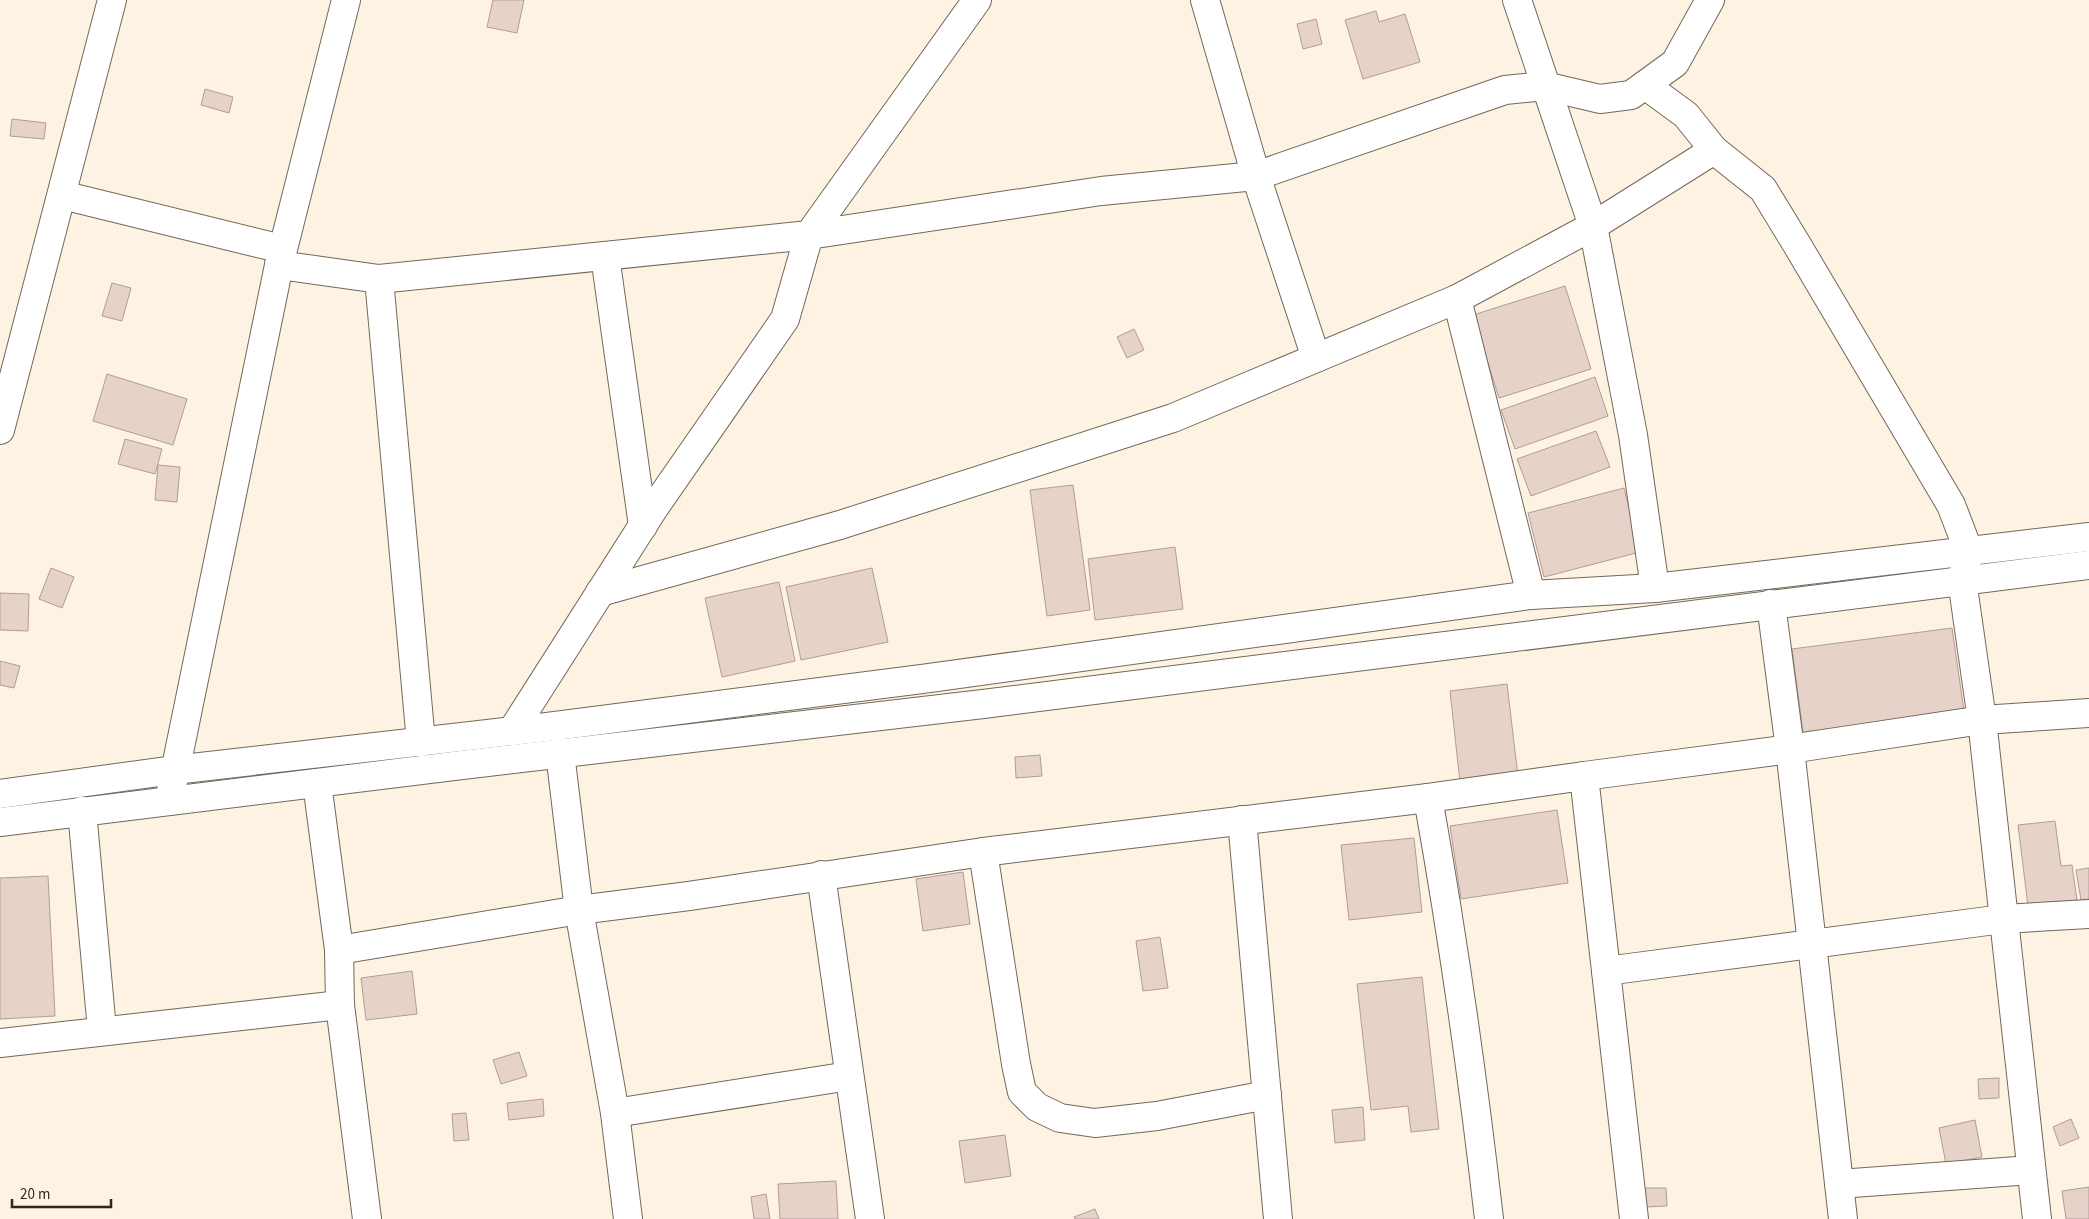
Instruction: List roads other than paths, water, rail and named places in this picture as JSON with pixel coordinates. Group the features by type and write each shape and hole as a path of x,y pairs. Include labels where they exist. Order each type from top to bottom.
{"street":[{"path":"0,430 112,0"},
{"path":"169,801 280,257 346,0"},
{"path":"512,731 643,526 785,319 809,235 977,0"},
{"path":"1205,0 1256,176 1316,358"},
{"path":"1517,0 1593,226 1633,435 1655,588"},
{"path":"62,195 280,257 379,279 809,235 1101,191 1256,176 1505,90 1545,86 1600,99 1631,95 1675,63 1710,0"},
{"path":"1645,84 1686,115 1714,150 1763,189 1950,505 1969,552 1962,580 1982,720 2037,1219"},
{"path":"600,592 840,524 1173,418 1457,299 1593,226 1714,150"},
{"path":"605,256 643,526"},
{"path":"379,279 421,742"},
{"path":"1457,299 1531,595"},
{"path":"0,794 174,770 512,731 922,679 1531,595 1655,588 2089,537"},
{"path":"0,822 560,753 973,705 2089,565"},
{"path":"1771,604 1790,749 1843,1219"},
{"path":"339,950 579,910 982,852 1428,798 1790,749 1982,720 2089,713"},
{"path":"560,753 579,910 615,1113 628,1219"},
{"path":"1584,776 1634,1219"},
{"path":"317,783 339,950 340,1005 367,1219"},
{"path":"1428,798 1446,898 1479,1132 1489,1219"},
{"path":"82,811 102,1030"},
{"path":"1242,820 1278,1219"},
{"path":"982,852 1022,1092 1037,1107 1060,1118 1095,1122 1157,1116 1267,1095"},
{"path":"821,875 870,1219"},
{"path":"1606,971 2003,918 2089,914"},
{"path":"0,1043 102,1030 340,1005"},
{"path":"615,1113 849,1076"},
{"path":"1839,1184 2031,1170"}]}
